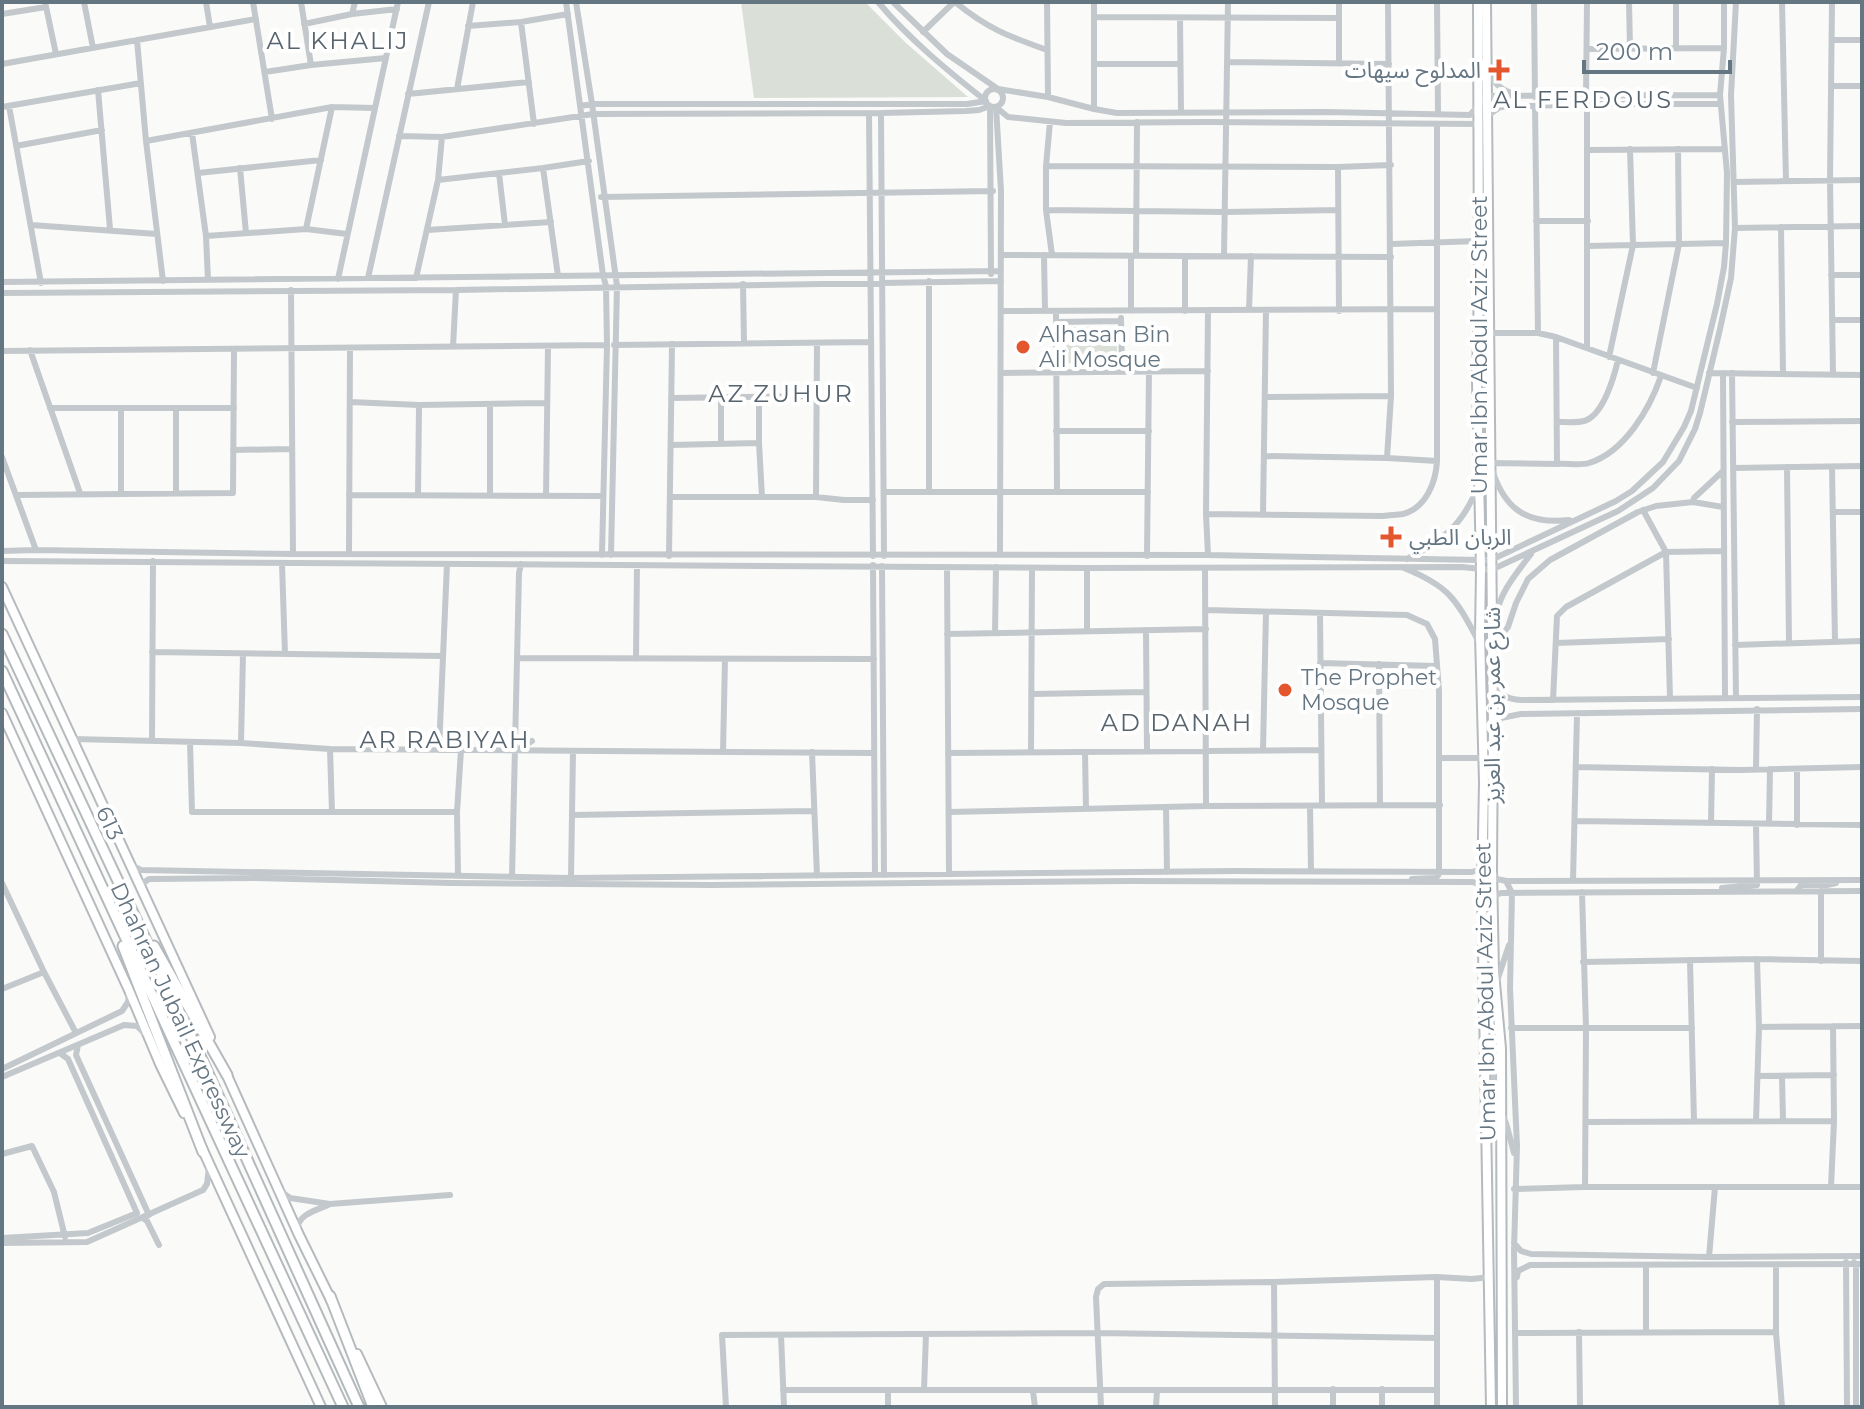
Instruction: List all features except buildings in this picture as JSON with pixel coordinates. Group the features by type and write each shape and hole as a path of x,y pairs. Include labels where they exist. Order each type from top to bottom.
{"highway":[{"path":"2,623 22,678"},
{"name":"Dhahran Jubail Expressway","path":"2,634 202,1060 359,1407"},
{"name":"Dhahran Jubail Expressway","path":"2,671 343,1407"},
{"path":"81,843 203,1152"},
{"path":"116,879 227,1075"},
{"path":"330,1296 373,1407"}],"main road":[{"name":"Umar Ibn Abdul Aziz Street","path":"1478,2 1477,381 1491,1407"},
{"name":"شارع عمر بن عبد العزيز","path":"1486,2 1492,870 1495,988 1501,1048 1502,1407"},
{"name":"613","path":"2,587 277,1188 382,1407"},
{"path":"2,713 150,1041 321,1407"}],"street":[{"path":"86,2 93,48"},
{"path":"206,2 210,27"},
{"path":"253,2 272,119"},
{"path":"301,2 311,65"},
{"path":"352,14 355,2"},
{"path":"366,290 429,2"},
{"path":"457,89 473,2"},
{"path":"566,2 606,286 611,345 611,555"},
{"path":"576,2 617,286 611,345 602,555"},
{"path":"581,106 1001,104 1004,98 998,89 947,54 893,2"},
{"path":"923,32 954,2 989,27 1047,50"},
{"path":"1047,2 1048,97"},
{"path":"1094,2 1094,109"},
{"path":"1224,256 1228,2"},
{"path":"1339,2 1339,64"},
{"path":"1387,458 1391,396 1388,2"},
{"path":"1437,2 1438,113"},
{"path":"1534,2 1535,97"},
{"path":"1587,2 1587,348"},
{"path":"1629,2 1630,48"},
{"path":"1676,2 1676,48"},
{"path":"1480,565 1632,491 1663,462 1691,411 1717,304 1726,243 1727,173 1720,104 1724,2"},
{"path":"2,551 669,556 1208,555 1480,565 1491,570 1618,511 1653,488 1679,461 1695,429 1731,278 1735,228 1731,95 1736,2"},
{"path":"1782,2 1786,181"},
{"path":"1832,2 1830,180 1833,374"},
{"path":"2,14 46,4 56,54"},
{"path":"882,4 954,76 1008,117 1050,122 1478,125 1500,107 1720,95"},
{"path":"304,24 398,6 338,279"},
{"path":"468,26 568,14"},
{"path":"1094,17 1339,18"},
{"path":"1180,18 1181,112"},
{"path":"2,64 256,19"},
{"path":"521,22 534,124"},
{"path":"137,40 163,281"},
{"path":"1832,40 1862,40"},
{"path":"1587,49 1724,48"},
{"path":"265,72 386,58"},
{"path":"1227,62 1389,64"},
{"path":"1094,64 1180,64"},
{"path":"1486,69 1504,91 1521,97"},
{"path":"408,94 529,82"},
{"path":"41,283 16,146 5,106 141,83"},
{"path":"1831,86 1862,86"},
{"path":"98,90 110,229"},
{"path":"1000,555 1001,191 991,105 985,95 989,90 1048,97 1117,113 1470,115 1487,96 1720,104"},
{"path":"632,94 633,104"},
{"path":"399,136 442,137 593,114 881,113 966,111 991,105"},
{"path":"991,105 991,281"},
{"path":"1535,106 1538,333"},
{"path":"146,141 332,107 375,108"},
{"path":"306,229 332,107"},
{"path":"869,113 873,556"},
{"path":"881,113 884,556"},
{"path":"1045,311 1048,255 1046,166 1050,122"},
{"path":"1131,311 1137,122"},
{"path":"1206,514 1383,516 1406,513 1419,504 1430,490 1437,461 1437,124"},
{"path":"16,146 102,130"},
{"path":"192,133 206,236 208,280"},
{"path":"416,278 438,180 442,137"},
{"path":"1609,357 1633,245 1630,149"},
{"path":"1653,373 1679,244 1678,149"},
{"path":"1587,150 1725,149"},
{"path":"198,173 321,160"},
{"path":"438,180 589,161"},
{"path":"1046,166 1391,165"},
{"path":"1338,167 1339,311"},
{"path":"240,168 246,233"},
{"path":"543,168 558,276"},
{"path":"499,173 505,225"},
{"path":"1734,182 1862,180"},
{"path":"593,194 598,198 1001,191"},
{"path":"1046,210 1338,210"},
{"path":"1536,221 1588,221"},
{"path":"427,230 551,222"},
{"path":"31,225 157,234"},
{"path":"1735,228 1862,226"},
{"path":"1781,227 1783,374"},
{"path":"206,236 306,229 347,234"},
{"path":"1391,244 1478,241"},
{"path":"1588,246 1726,243"},
{"path":"1001,255 1391,257"},
{"path":"1185,256 1185,311"},
{"path":"1249,310 1251,256"},
{"path":"929,492 927,281 931,271"},
{"path":"2,282 1001,271"},
{"path":"1831,275 1862,275"},
{"path":"2,293 456,290 1001,281"},
{"path":"743,284 744,343"},
{"path":"291,290 293,554"},
{"path":"453,347 456,290"},
{"path":"1001,311 1437,309"},
{"path":"1208,310 1208,555"},
{"path":"1263,515 1266,310"},
{"path":"1056,311 1057,492"},
{"path":"1121,311 1122,371"},
{"path":"1832,320 1862,320"},
{"path":"1056,322 1121,321"},
{"path":"1490,333 1538,333 1556,337 1697,388"},
{"path":"1556,337 1557,464"},
{"path":"2,351 871,342"},
{"path":"816,497 817,343"},
{"path":"669,556 672,344"},
{"path":"546,496 548,346"},
{"path":"349,554 350,348"},
{"path":"16,495 233,493 234,349"},
{"path":"30,350 80,493"},
{"path":"1558,422 1585,421 1592,417 1605,399 1618,360"},
{"path":"1147,556 1149,370"},
{"path":"1001,373 1208,371"},
{"path":"1709,373 1862,375"},
{"path":"1723,373 1725,698"},
{"path":"1732,373 1736,698"},
{"path":"1577,518 1555,521 1520,513 1496,483 1490,463 1589,463 1612,451 1627,438 1655,393 1661,376"},
{"path":"671,398 817,396"},
{"path":"1265,397 1391,396"},
{"path":"721,397 721,444"},
{"path":"759,397 762,497"},
{"path":"350,402 419,405 547,403"},
{"path":"418,495 419,405"},
{"path":"490,405 490,495"},
{"path":"50,408 234,408"},
{"path":"121,408 121,493"},
{"path":"176,408 176,493"},
{"path":"1732,422 1862,421"},
{"path":"1056,431 1149,431"},
{"path":"671,445 759,443"},
{"path":"233,450 292,449"},
{"path":"1264,456 1437,461"},
{"path":"2,457 36,550"},
{"path":"1733,468 1862,466"},
{"path":"1787,467 1789,643"},
{"path":"1832,467 1835,641"},
{"path":"1693,502 1723,471"},
{"path":"2,561 1031,568 1402,563 1451,530 1470,507 1479,483"},
{"path":"884,492 1148,492"},
{"path":"349,495 603,496"},
{"path":"670,497 873,500"},
{"path":"1492,647 1508,627 1528,579 1550,560 1656,506 1693,502 1723,507"},
{"path":"1643,510 1666,552 1670,699"},
{"path":"1833,512 1862,512"},
{"path":"1492,636 1501,597 1509,581 1533,551"},
{"path":"1553,700 1557,616 1566,607 1666,552 1724,551"},
{"path":"1031,752 1031,568 1036,561 1032,556"},
{"path":"1052,568 1050,562 1057,556"},
{"path":"152,741 153,561"},
{"path":"1402,563 1447,591 1457,602 1480,643"},
{"path":"282,564 285,654"},
{"path":"439,750 447,564"},
{"path":"512,877 521,564"},
{"path":"636,659 637,565"},
{"path":"873,565 874,753 883,884"},
{"path":"880,875 882,566"},
{"path":"947,567 949,874"},
{"path":"995,633 996,567"},
{"path":"1087,568 1087,631"},
{"path":"1205,568 1206,806"},
{"path":"1206,610 1407,615 1427,624 1435,639 1437,666 1439,876 1401,882"},
{"path":"1263,750 1266,612"},
{"path":"1320,613 1322,806"},
{"path":"947,634 1206,629"},
{"path":"1146,630 1147,751"},
{"path":"1556,643 1669,639"},
{"path":"1735,645 1862,641"},
{"path":"152,652 443,656"},
{"path":"241,743 243,654"},
{"path":"517,658 874,659"},
{"path":"723,752 725,659"},
{"path":"1320,663 1437,666"},
{"path":"1379,664 1380,805"},
{"path":"1492,684 1500,695 1512,699 1862,697"},
{"path":"1032,694 1146,692"},
{"path":"1511,716 1508,707 1512,699"},
{"path":"1756,769 1757,709"},
{"path":"1493,733 1501,718 1511,716 1630,711 1862,709"},
{"path":"1573,881 1577,714"},
{"path":"72,739 241,743 330,749 874,753"},
{"path":"515,750 532,741"},
{"path":"190,742 192,812 457,812"},
{"path":"330,749 332,812"},
{"path":"458,876 457,812 461,750"},
{"path":"948,753 1321,750"},
{"path":"571,878 573,751"},
{"path":"812,752 817,876"},
{"path":"1085,752 1086,809"},
{"path":"1439,758 1483,758"},
{"path":"1576,767 1862,767"},
{"path":"1711,823 1712,769"},
{"path":"1769,824 1770,769"},
{"path":"1797,769 1797,825"},
{"path":"949,812 1440,805"},
{"path":"1310,806 1311,871"},
{"path":"1166,807 1167,872"},
{"path":"572,815 814,811"},
{"path":"1575,821 1862,825"},
{"path":"1706,891 1755,886 1756,824"},
{"path":"128,862 141,870 571,878 1439,872 1476,871 1482,863"},
{"path":"1492,870 1497,879 1506,881 1862,880"},
{"path":"141,891 143,883 149,879 255,878 712,885 1473,882 1482,890"},
{"path":"1801,891 1798,888 1801,885 1827,885 1847,880"},
{"path":"1506,881 1512,893 1510,988 1517,1146 1514,1189 1516,1407"},
{"path":"2,883 76,1033"},
{"path":"1821,891 1821,961"},
{"path":"1493,902 1498,894 1512,893 1862,891"},
{"path":"1582,892 1586,1028 1585,1187"},
{"path":"1495,988 1511,938"},
{"path":"1756,1121 1759,1027 1757,959"},
{"path":"1690,960 1694,1121"},
{"path":"1583,962 1862,961"},
{"path":"2,989 44,972"},
{"path":"2,1069 122,1011 128,1002 128,988"},
{"path":"2,1077 124,1025 131,1024 142,1030 150,1041"},
{"path":"1831,1187 1833,1026"},
{"path":"1759,1027 1862,1026"},
{"path":"1511,1028 1692,1028"},
{"path":"78,1045 76,1055 143,1216"},
{"path":"60,1053 68,1059 159,1245"},
{"path":"1485,1061 1493,1063 1495,1100 1511,1140 1516,1164"},
{"path":"1758,1076 1834,1075"},
{"path":"1782,1077 1783,1121"},
{"path":"85,1097 98,1103"},
{"path":"1586,1122 1834,1121"},
{"path":"2,1154 32,1146 54,1192 64,1235 69,1243"},
{"path":"2,1240 87,1242 203,1190 209,1167"},
{"path":"1709,1257 1715,1187"},
{"path":"1514,1189 1862,1187"},
{"path":"277,1188 290,1198 330,1204 450,1195"},
{"path":"299,1235 297,1224 302,1217 330,1204"},
{"path":"2,1240 88,1233 143,1216"},
{"path":"1514,1243 1521,1251 1531,1254 1862,1256"},
{"path":"1530,1265 1527,1259 1531,1254"},
{"path":"1847,1407 1845,1264 1850,1256"},
{"path":"1850,1256 1859,1264 1856,1407"},
{"path":"1514,1284 1518,1271 1530,1265 1859,1264"},
{"path":"1646,1265 1646,1332"},
{"path":"1776,1265 1776,1332 1782,1407"},
{"path":"1437,1277 1437,1407"},
{"path":"1101,1407 1096,1297 1098,1289 1104,1284 1490,1277"},
{"path":"1274,1282 1275,1407"},
{"path":"1579,1332 1580,1407"},
{"path":"1515,1333 1776,1332"},
{"path":"726,1407 722,1335 1097,1333 1437,1338"},
{"path":"924,1390 926,1334"},
{"path":"781,1335 784,1407"},
{"path":"1333,1389 1333,1407"},
{"path":"1382,1389 1382,1407"},
{"path":"783,1390 1437,1390"},
{"path":"888,1390 888,1407"},
{"path":"1156,1407 1157,1390"},
{"path":"1033,1391 1035,1407"}],"shaded area":[{"path":"741,2 865,2 968,97 754,98"},
{"path":"1065,327 1117,328 1117,364 1065,363"}],"place":[{"name":"المدلوح سيهات","path":"1499,70"},
{"name":"Alhasan Bin Ali Mosque","path":"1023,347"},
{"name":"الربان الطبي","path":"1391,537"},
{"name":"The Prophet Mosque","path":"1285,690"}],"district":[{"name":"AL KHALIJ","path":"338,41"},
{"name":"AL FERDOUS","path":"1583,100"},
{"name":"AZ ZUHUR","path":"781,394"},
{"name":"AD DANAH","path":"1177,723"},
{"name":"AR RABIYAH","path":"445,740"}]}
